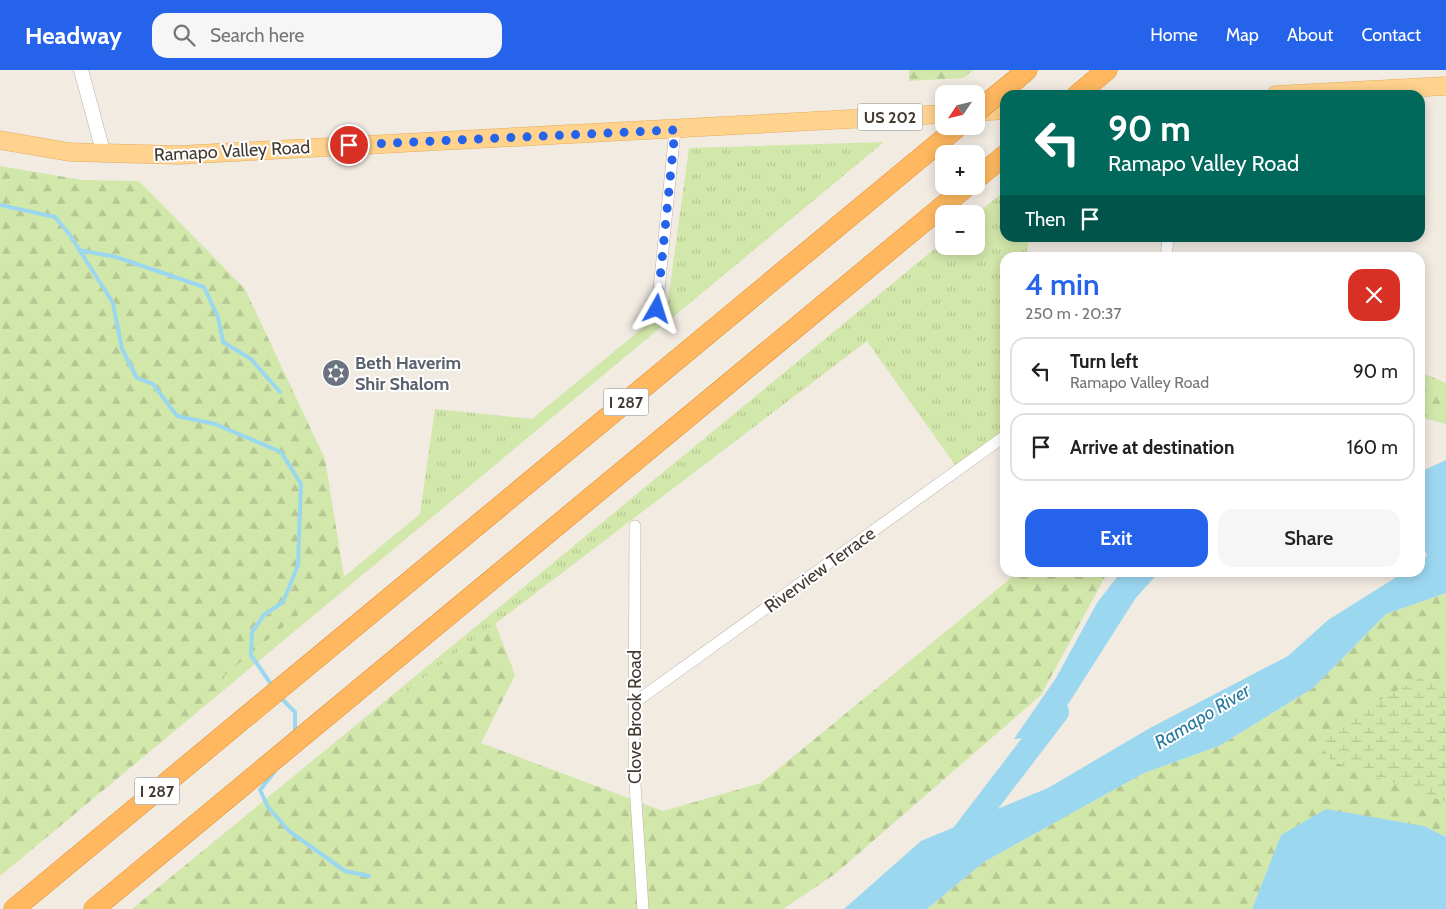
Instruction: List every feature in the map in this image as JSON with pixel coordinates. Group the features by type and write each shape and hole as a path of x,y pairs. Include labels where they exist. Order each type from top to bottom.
{"highway":[{"path":"1083,90 1103,74"},
{"path":"1003,90 1020,76"},
{"path":"985,105 1000,92"},
{"name":"I 287","path":"14,909 949,135"},
{"path":"985,172 1000,159"},
{"name":"I 287","path":"94,909 956,195"}],"main road":[{"path":"1370,90 1446,86"},
{"path":"985,111 1000,110"},
{"name":"Ramapo Valley Road","path":"0,140 69,152 104,155 178,156 479,138 675,130 935,115"}],"street":[{"path":"81,70 104,155"},
{"path":"657,309 675,130"},
{"name":"Riverview Terrace","path":"634,703 1000,440"},
{"name":"Clove Brook Road","path":"635,526 634,769 643,909"}],"green space":[{"path":"909,70 973,70 963,78 909,81"},
{"path":"884,142 225,689 224,676 420,514 435,409 532,419 667,308 689,148"},
{"path":"0,166 82,180 139,181 245,289 325,459 344,577 224,676 225,689 0,876"},
{"path":"1000,195 1000,242 1028,242 1027,252 1000,252 1000,442 960,472 867,341 404,693 401,688 935,248 935,255 985,255 985,207"},
{"path":"1425,374 1446,383 1446,424 1425,418"},
{"path":"1012,577 1105,577 1041,695 835,874 783,909 132,909 401,688 404,693 495,623 515,675 481,743 663,811 761,783"},
{"path":"1446,593 1446,681 1420,678 1332,761 1446,802 1446,837 1424,826 1302,824 1281,835 1252,909 927,909 984,862 1144,773 1219,746 1313,688 1386,614"},
{"path":"1420,678 1446,681 1446,802 1332,761 1320,745 1333,726"}],"water":[{"path":"1446,460 1446,593 1386,614 1313,688 1219,746 1144,773 984,862 927,909 844,909 921,841 1048,788 1150,728 1288,656 1328,620 1397,577 1425,577 1425,557 1427,556 1425,550 1425,470"},
{"path":"1117,577 1154,577 1135,599 1048,736 1014,739 1056,678 1097,603"},
{"path":"1326,809 1424,826 1446,837 1446,909 1252,909 1281,835"}],"waterway":[{"path":"0,205 55,217 70,235 113,303 122,349 137,378 153,384 177,416 215,424 281,452 301,484 298,565 283,602 264,615 252,632 251,655 273,687"},
{"path":"79,250 116,257 204,287 218,317 223,342 251,359 280,392"},
{"path":"279,696 295,712 295,733"},
{"name":"Ramapo River","path":"956,844 1057,712"},
{"path":"275,771 260,790 268,807 289,831 345,871 369,876"}],"place":[{"name":"Beth Haverim Shir Shalom","path":"336,373"}],"route":[{"path":"349,145 675,130 657,309"}]}
